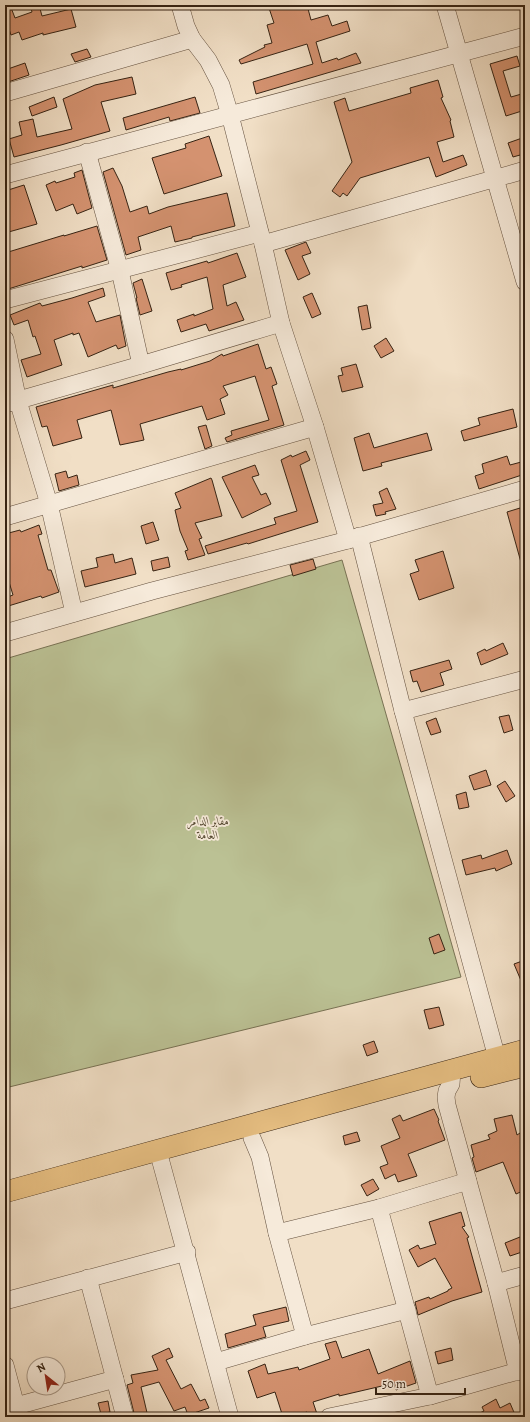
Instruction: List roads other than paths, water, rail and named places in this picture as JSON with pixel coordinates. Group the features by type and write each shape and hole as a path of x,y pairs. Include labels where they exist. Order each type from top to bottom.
{"main road":[{"path":"5,1192 160,1156 252,1138 452,1077 497,1058 525,1050"},
{"path":"5,1204 160,1156 452,1077 525,1066"}],"street":[{"path":"180,5 186,26 192,39 208,60 221,85 230,115 281,323 315,427 354,538 403,711 497,1058"},
{"path":"445,5 525,282"},
{"path":"5,175 525,36"},
{"path":"5,93 192,39"},
{"path":"87,152 120,270 141,365"},
{"path":"5,300 120,270 261,238 496,179 525,170"},
{"path":"11,402 281,323"},
{"path":"5,339 11,402 50,504 74,613"},
{"path":"5,517 315,427"},
{"path":"5,633 159,589 354,538 525,489"},
{"path":"403,711 525,679"},
{"path":"329,1417 346,1415 430,1396 522,1371 496,1283 447,1104 447,1091 452,1077"},
{"path":"252,1138 260,1157 277,1233 305,1336"},
{"path":"160,1156 230,1417"},
{"path":"277,1233 379,1208 468,1181"},
{"path":"379,1208 430,1396"},
{"path":"5,1301 186,1252"},
{"path":"496,1283 525,1275"},
{"path":"88,1278 125,1417"},
{"path":"216,1362 305,1336 407,1310"},
{"path":"5,1365 11,1408 115,1379"}],"park label":[{"name":"مقابر الدامر العامة","path":"208,828"}]}
